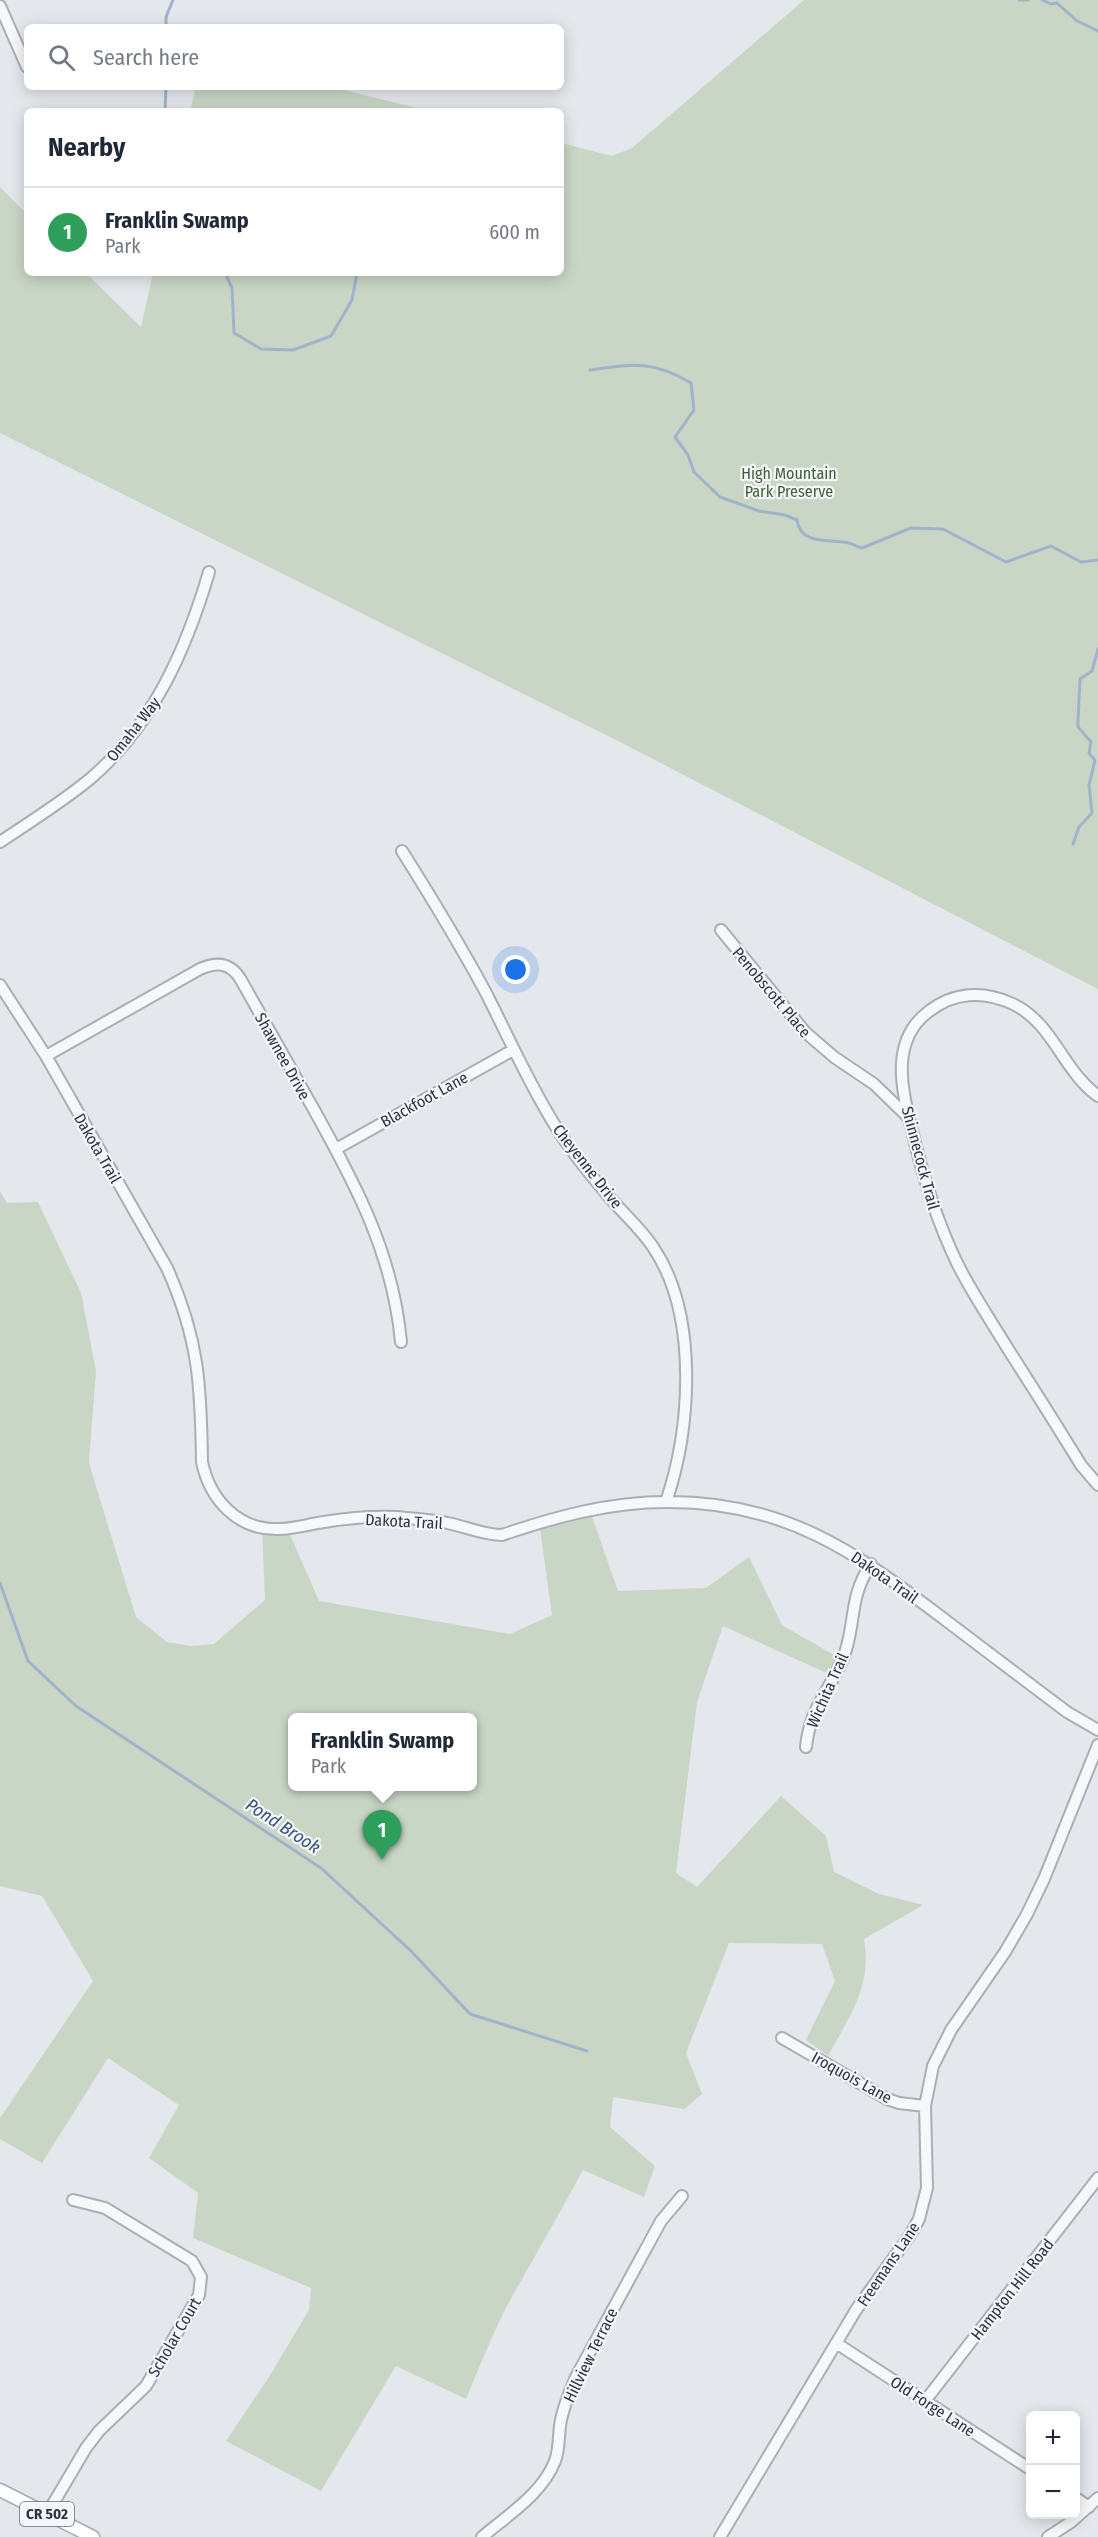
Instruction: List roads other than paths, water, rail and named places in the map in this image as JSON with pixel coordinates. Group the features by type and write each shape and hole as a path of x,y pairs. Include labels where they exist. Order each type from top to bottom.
{"main road":[{"name":"CR 502","path":"0,2490 93,2537"}],"street":[{"path":"0,6 24,60"},
{"name":"Omaha Way","path":"0,842 75,790 108,762 146,717 174,667 196,615 209,573"},
{"name":"Cheyenne Drive","path":"402,851 457,941 531,1084 567,1143 589,1173 655,1249 671,1284 684,1341 686,1403 677,1464 666,1502"},
{"name":"Penobscott Place","path":"721,930 805,1032 834,1057 874,1084 909,1119"},
{"name":"Shawnee Drive","path":"46,1056 200,969 220,963 229,966 241,980 336,1149 377,1235 395,1294 401,1342"},
{"name":"Dakota Trail","path":"0,985 46,1056 167,1268 180,1296 199,1372 202,1462 205,1475 217,1500 237,1518 263,1528 277,1529 325,1522 395,1517 451,1524 492,1535 502,1535 584,1511 666,1502 728,1507 781,1520 834,1543 871,1564 1067,1712 1098,1730"},
{"name":"Shinnecock Trail","path":"1098,1096 1081,1082 1049,1035 1028,1013 999,998 972,995 951,999 936,1006 924,1015 908,1037 901,1062 901,1076 909,1119 932,1202 958,1265 1081,1465 1098,1485"},
{"name":"Blackfoot Lane","path":"336,1149 513,1050"},
{"name":"Wichita Trail","path":"806,1747 808,1728 815,1708 844,1656 857,1590 871,1564"},
{"name":"Freemans Lane","path":"720,2537 856,2310 919,2219 927,2188 925,2106 933,2066 941,2048 1026,1916 1044,1880 1098,1745"},
{"name":"Iroquois Lane","path":"783,2038 887,2099 925,2106"},
{"name":"Hampton Hill Road","path":"925,2401 1098,2178"},
{"name":"Hillview Terrace","path":"482,2537 524,2502 549,2472 558,2451 561,2421 576,2377 661,2221 682,2196"},
{"name":"Scholar Court","path":"47,2514 93,2440 112,2418 134,2399 157,2369 199,2295 201,2286 198,2268 185,2256 105,2208 73,2200"},
{"name":"Old Forge Lane","path":"836,2343 1026,2466"},
{"path":"1048,2537 1098,2498"},
{"path":"1080,2501 1089,2507"}],"waterway":[{"path":"166,24 166,17 173,0"},
{"path":"1019,0 1028,0"},
{"path":"1042,0 1051,4 1057,3 1077,21 1098,31"},
{"path":"165,108 166,90"},
{"path":"226,276 232,288 234,333 261,349 293,350 331,336 352,300 356,276"},
{"path":"590,370 631,365 653,367 665,370 691,383 694,410 675,437 688,455 694,472 720,497 759,511 785,515 797,520 799,527 808,537 845,542 862,548 911,528 943,529 1006,562 1051,546 1081,562 1098,560"},
{"path":"1073,844 1079,827 1092,813 1089,785 1095,760 1089,753 1091,742 1078,727 1078,721 1080,679 1092,671 1098,649"},
{"name":"Pond Brook","path":"0,1583 28,1661 76,1706 321,1868 411,1951 470,2014 587,2051"}],"place":[{"name":"Franklin Swamp","path":"382,1860"}],"park label":[{"name":"High Mountain Park Preserve","path":"789,482"}]}
